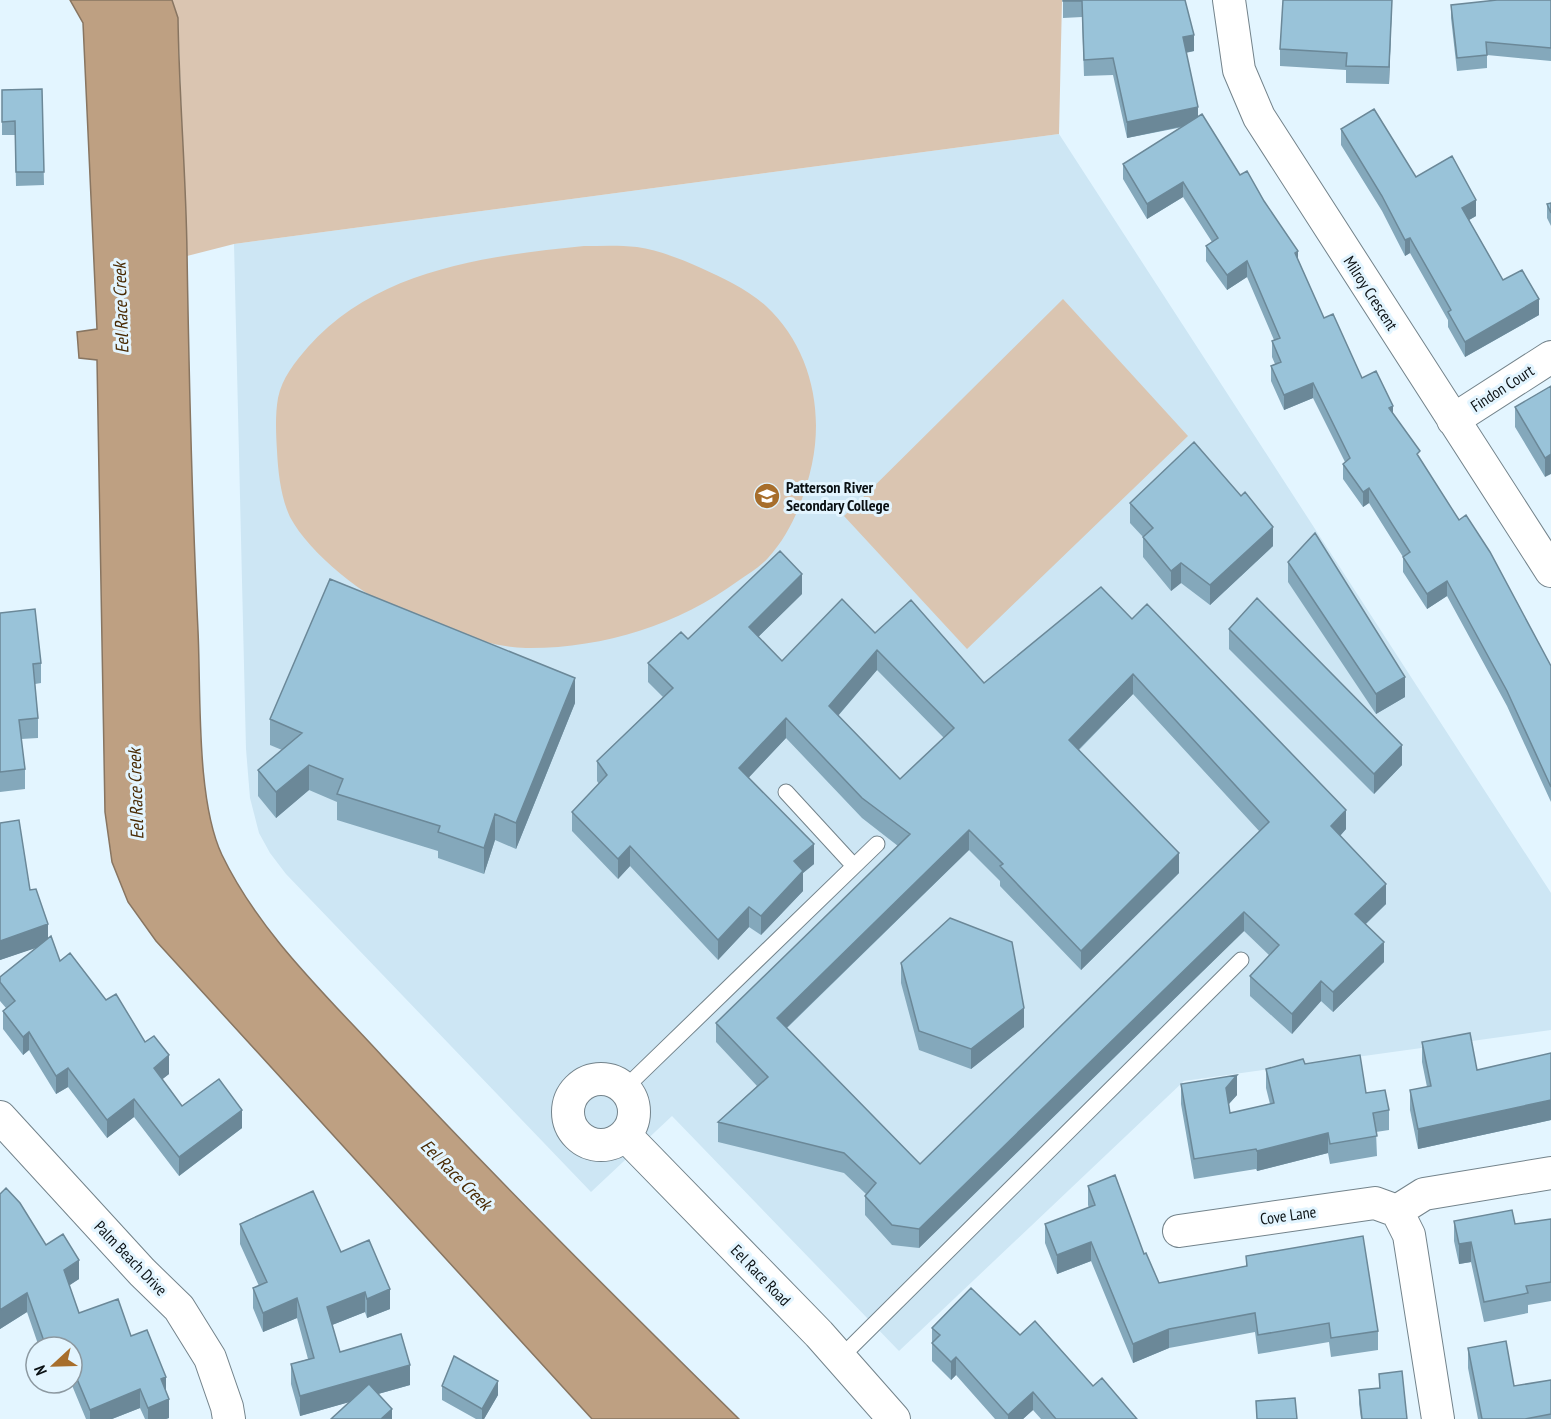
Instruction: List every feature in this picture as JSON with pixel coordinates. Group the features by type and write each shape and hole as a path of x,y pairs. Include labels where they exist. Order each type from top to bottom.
{"street":[{"name":"Milroy Crescent","path":"1228,0 1239,69 1258,117 1551,571"},
{"name":"Findon Court","path":"1453,420 1551,357"},
{"path":"592,1079 612,1080 625,1088 632,1098 634,1111 632,1124 625,1135 608,1144 589,1143 572,1127 568,1110 573,1093 582,1084 592,1079"},
{"name":"Palm Beach Drive","path":"0,1117 142,1272 179,1308 210,1358 229,1419"},
{"name":"Eel Race Road","path":"625,1135 840,1358 894,1419"},
{"path":"1438,1419 1409,1235 1397,1211 1424,1194 1551,1173"},
{"name":"Cove Lane","path":"1179,1231 1374,1203 1397,1211"}],"lane":[{"path":"786,792 854,866"},
{"path":"625,1088 877,844"},
{"path":"840,1358 1241,960"}],"shaded area":[{"path":"172,0 1062,0 1059,134 234,244 187,256 178,18"},
{"name":"Patterson River Secondary College","path":"1059,134 1551,893 1551,1030 1184,1081 899,1351 672,1116 591,1192 286,874 270,853 259,833 250,798 246,749 234,244"},
{"path":"584,246 637,247 669,255 735,284 759,300 781,322 803,359 810,379 816,421 812,464 796,514 784,537 758,567 715,597 664,622 610,639 582,644 526,648 495,644 404,613 373,597 324,560 299,531 287,510 279,476 276,418 280,391 290,371 308,347 336,321 367,300 400,283 472,262"},
{"path":"1063,299 1188,436 967,649 844,516"}],"water":[{"name":"Eel Race Creek","path":"70,0 172,0 178,18 201,746 208,806 222,855 255,910 294,961 316,985 514,1194 739,1419 592,1419 156,941 128,902 112,862 105,812 97,360 79,358 77,332 97,329 83,23"}],"building":[{"path":"1063,0 1185,0 1194,35 1183,37 1198,107 1127,122 1113,58 1084,60 1082,1"},
{"path":"1283,0 1392,0 1389,67 1346,66 1347,53 1280,49"},
{"path":"1497,0 1551,0 1551,48 1486,42 1487,55 1457,58 1451,5"},
{"path":"42,89 44,172 16,172 15,121 2,122 2,90"},
{"path":"1374,109 1416,177 1452,156 1476,200 1462,208 1503,280 1522,270 1539,299 1465,342 1448,312 1451,310 1410,238 1405,240 1382,196 1341,129"},
{"path":"1202,114 1240,175 1247,171 1298,251 1295,253 1324,318 1333,314 1362,378 1376,371 1393,406 1389,408 1420,451 1417,454 1459,520 1466,515 1490,552 1551,666 1551,787 1507,691 1447,581 1427,594 1403,557 1410,552 1369,488 1363,492 1343,464 1350,458 1313,383 1284,395 1271,366 1281,362 1272,341 1280,338 1247,261 1227,275 1206,246 1218,238 1183,182 1147,204 1123,164"},
{"path":"1551,386 1551,454 1545,458 1515,407"},
{"path":"1194,442 1241,496 1245,492 1273,527 1210,585 1181,563 1171,571 1143,537 1153,528 1130,503"},
{"path":"1315,533 1405,677 1376,694 1288,562"},
{"path":"780,551 802,574 749,627 782,661 842,599 875,633 911,600 984,683 1101,587 1132,619 1147,604 1346,810 1331,826 1386,884 1355,914 1384,942 1333,992 1321,981 1292,1014 1250,976 1279,945 1244,912 919,1229 892,1225 865,1196 876,1183 844,1153 718,1122 768,1077 716,1023 910,834 862,798 786,718 739,768 814,844 794,861 803,871 761,916 749,907 718,940 630,846 618,859 572,812 607,775 597,761 673,688 648,663 681,632 688,639","holes":["877,650 954,728 900,779 829,706","1133,674 1269,822 920,1164 777,1018 969,830 1003,864 1000,866 1081,951 1179,853 1069,740"]},
{"path":"330,579 575,678 516,823 495,814 484,848 438,832 440,826 337,794 343,779 309,765 276,792 258,770 302,733 270,719"},
{"path":"1257,598 1402,745 1374,774 1229,629"},
{"path":"35,609 41,663 33,664 38,718 19,720 25,769 0,772 0,613"},
{"path":"19,820 30,890 36,889 48,924 0,941 0,823"},
{"path":"950,918 1012,942 1024,1008 971,1049 919,1031 901,963"},
{"path":"51,936 60,961 70,953 106,1000 116,994 145,1042 154,1036 169,1055 154,1068 182,1106 219,1079 242,1110 179,1157 134,1099 107,1120 68,1068 56,1076 29,1032 23,1037 3,1011 15,1001 0,982 0,977"},
{"path":"1470,1033 1477,1070 1551,1053 1551,1100 1418,1129 1410,1090 1431,1086 1422,1042"},
{"path":"1360,1055 1366,1093 1385,1090 1389,1110 1373,1113 1377,1136 1330,1144 1328,1133 1257,1151 1256,1149 1194,1159 1181,1084 1237,1075 1226,1088 1230,1113 1274,1103 1266,1069 1303,1059 1305,1064"},
{"path":"1115,1175 1144,1254 1146,1253 1159,1283 1247,1266 1246,1256 1363,1236 1378,1331 1331,1338 1329,1323 1258,1335 1255,1313 1169,1329 1133,1344 1091,1242 1057,1255 1045,1224 1095,1205 1088,1186"},
{"path":"6,1188 20,1203 46,1245 63,1234 79,1260 64,1270 79,1313 118,1299 131,1336 147,1330 166,1377 161,1379 169,1399 148,1408 140,1389 90,1410 84,1395 84,1335 42,1335 27,1293 0,1310 0,1194"},
{"path":"313,1191 341,1252 369,1240 390,1289 367,1299 365,1292 327,1307 340,1352 401,1334 410,1365 300,1396 291,1364 314,1358 297,1298 263,1313 253,1288 267,1282 240,1224"},
{"path":"1512,1210 1515,1224 1551,1219 1551,1282 1526,1286 1528,1293 1484,1302 1471,1242 1459,1244 1454,1221"},
{"path":"971,1288 1020,1335 1035,1321 1093,1386 1102,1378 1137,1419 1056,1419 1033,1392 1008,1415 956,1357 951,1362 932,1343 940,1335 932,1328"},
{"path":"1506,1341 1514,1386 1551,1380 1551,1414 1525,1419 1482,1419 1468,1348"},
{"path":"454,1356 498,1381 482,1409 442,1386"},
{"path":"1402,1371 1407,1419 1362,1419 1359,1390 1380,1388 1379,1374"},
{"path":"369,1384 392,1409 381,1419 331,1419"},
{"path":"1295,1398 1297,1419 1257,1419 1256,1401"}],"place":[{"name":"Patterson River Secondary College","path":"767,496"}]}
